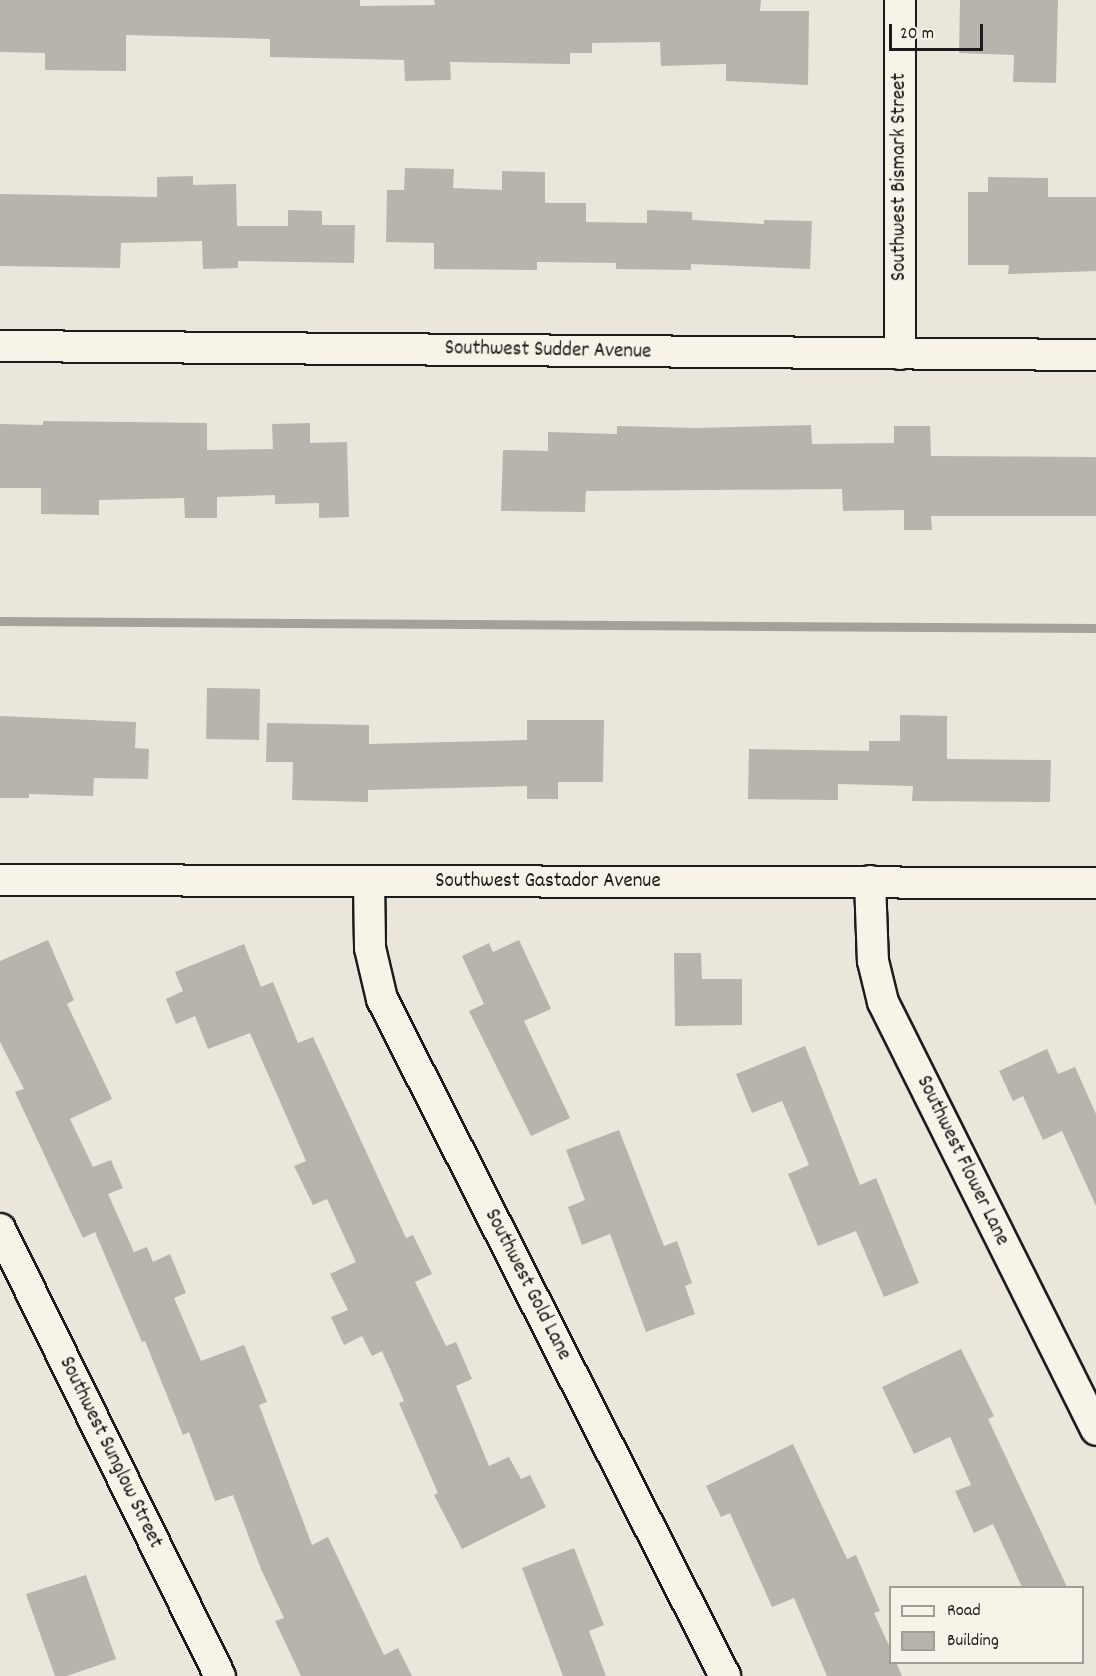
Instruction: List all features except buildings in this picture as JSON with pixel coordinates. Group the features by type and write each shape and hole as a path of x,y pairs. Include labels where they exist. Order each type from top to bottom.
{"street":[{"name":"Southwest Bismark Street","path":"900,0 900,354"},
{"name":"Southwest Sudder Avenue","path":"0,346 1096,355"},
{"name":"Southwest Gastador Avenue","path":"0,880 1096,883"},
{"name":"Southwest Flower Lane","path":"870,881 873,961 883,1002 1096,1430"},
{"name":"Southwest Gold Lane","path":"369,882 370,948 382,999 725,1676"},
{"name":"Southwest Sunglow Street","path":"0,1229 7,1259 220,1676"}],"waterway":[{"path":"0,621 1096,628"}]}
